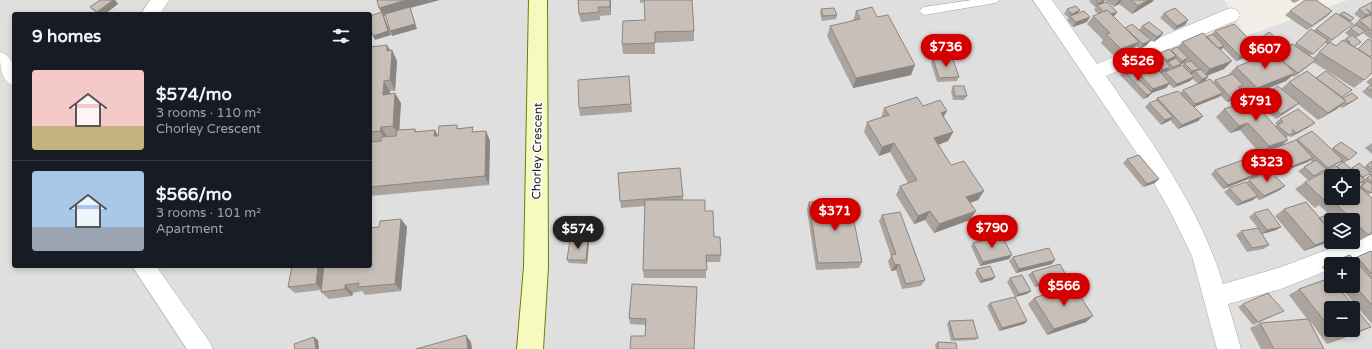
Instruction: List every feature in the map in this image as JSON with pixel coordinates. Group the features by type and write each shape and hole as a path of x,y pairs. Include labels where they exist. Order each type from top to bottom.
{"main road":[{"name":"Chorley Crescent","path":"530,349 536,267 538,0"}],"street":[{"path":"151,12 160,0"},
{"path":"1042,0 1145,149 1178,204 1203,256 1216,297 1228,349"},
{"path":"1092,74 1231,15"},
{"path":"0,59 12,75"},
{"path":"1216,297 1281,278 1372,243"},
{"path":"143,268 201,349"}],"lane":[{"path":"924,11 995,0"}],"shaded area":[{"path":"0,0 1224,0 1246,36 1348,0 1372,0 1372,349 0,349"}],"building":[{"path":"100,0 113,0 97,12 90,7"},
{"path":"377,0 406,0 379,8"},
{"path":"578,0 610,0 610,7 598,7 599,12 579,14"},
{"path":"644,0 692,0 694,31 655,32 655,43 622,44 623,21 645,20"},
{"path":"1096,0 1105,0 1098,3"},
{"path":"1131,0 1148,0 1138,6"},
{"path":"1305,0 1316,0 1332,11 1312,26 1290,11"},
{"path":"1107,2 1117,12 1111,14 1107,10 1104,12 1097,5"},
{"path":"1372,2 1372,13 1366,9 1371,13 1366,15 1359,9"},
{"path":"1076,6 1080,10 1072,14 1067,9"},
{"path":"410,7 415,24 390,31 385,14"},
{"path":"872,7 877,17 888,15 915,65 856,78 830,26 860,19 856,11"},
{"path":"834,8 837,15 823,16 821,9"},
{"path":"1175,8 1188,20 1177,26 1164,13"},
{"path":"1107,10 1139,42 1121,49 1106,34 1110,33 1093,16"},
{"path":"1084,11 1090,17 1076,22 1070,16"},
{"path":"382,12 388,31 373,36 372,15"},
{"path":"1344,12 1354,18 1351,21 1340,14"},
{"path":"1336,13 1353,24 1332,40 1316,29"},
{"path":"1371,15 1372,16 1372,31 1359,20"},
{"path":"1149,22 1163,33 1157,37 1142,26"},
{"path":"1132,24 1151,40 1143,44 1125,28"},
{"path":"1234,24 1260,50 1240,56 1215,31"},
{"path":"1356,25 1365,31 1359,35 1350,28"},
{"path":"1311,29 1328,40 1313,54 1296,43"},
{"path":"1269,32 1285,45 1274,52 1258,40"},
{"path":"1203,33 1232,61 1210,69 1182,42"},
{"path":"1213,34 1224,46 1218,48 1206,37"},
{"path":"1352,35 1361,42 1354,47 1348,43 1350,42 1346,39"},
{"path":"1368,39 1372,41 1372,55 1370,57 1358,49"},
{"path":"1343,40 1372,58 1372,73 1364,80 1319,52 1330,42 1336,46"},
{"path":"1292,44 1316,60 1298,73 1276,56"},
{"path":"387,45 387,51 392,50 390,80 384,81 383,95 395,93 393,126 381,127 380,131 372,132 372,47"},
{"path":"1177,47 1188,58 1182,61 1171,50"},
{"path":"1169,49 1176,56 1167,60 1160,53"},
{"path":"1273,52 1295,73 1257,88 1236,67"},
{"path":"1161,56 1170,67 1162,70 1153,59"},
{"path":"952,57 959,77 939,78 933,58"},
{"path":"1176,58 1181,64 1173,67 1168,62"},
{"path":"1149,60 1170,83 1153,89 1132,66"},
{"path":"1191,61 1199,69 1192,71 1184,63"},
{"path":"1182,65 1194,77 1177,84 1165,72"},
{"path":"1129,69 1152,93 1147,95 1124,71"},
{"path":"1201,69 1208,77 1202,79 1195,71"},
{"path":"1307,71 1346,101 1328,113 1289,82"},
{"path":"1326,71 1352,90 1342,97 1316,78"},
{"path":"1233,74 1243,85 1238,87 1245,94 1231,98 1215,80"},
{"path":"629,76 631,104 579,108 578,80"},
{"path":"1210,79 1223,93 1195,104 1183,90"},
{"path":"1372,84 1372,91 1367,88"},
{"path":"953,86 964,86 967,96 955,96"},
{"path":"1278,86 1299,103 1281,114 1260,97"},
{"path":"1178,91 1203,116 1182,125 1157,98"},
{"path":"1352,93 1358,98 1347,104 1343,98"},
{"path":"917,97 923,106 940,100 947,111 941,113 953,132 934,138 951,165 964,161 984,191 966,197 976,211 939,224 930,211 918,216 900,186 917,180 894,143 882,147 867,122 889,115 884,108"},
{"path":"1157,100 1173,117 1165,120 1149,103"},
{"path":"1251,100 1288,140 1269,146 1248,123 1239,126 1224,109"},
{"path":"1298,109 1315,123 1296,133 1292,129 1294,133 1289,135 1277,125 1283,122 1280,119"},
{"path":"457,125 457,129 473,127 472,132 486,131 485,176 372,187 372,142 381,141 381,137 396,136 397,130 415,129 415,132 435,130 434,136 438,136 439,126"},
{"path":"1312,131 1343,160 1328,168 1297,139"},
{"path":"1296,140 1313,158 1288,168 1270,150"},
{"path":"1341,142 1357,153 1349,160 1333,148"},
{"path":"1139,155 1159,179 1147,184 1127,159"},
{"path":"1251,157 1264,171 1228,185 1215,170"},
{"path":"1316,160 1326,169 1314,176 1304,167"},
{"path":"1372,161 1372,169 1367,165"},
{"path":"1343,162 1352,169 1340,169 1337,166"},
{"path":"1359,163 1371,173 1363,177 1360,175 1360,169 1352,168"},
{"path":"1336,166 1339,169 1330,169"},
{"path":"680,168 683,196 620,201 618,173"},
{"path":"1270,171 1285,186 1264,196 1249,180"},
{"path":"1324,172 1324,200 1305,182"},
{"path":"1372,174 1372,182 1367,178"},
{"path":"1360,176 1365,180 1360,183"},
{"path":"1367,181 1372,184 1371,193 1361,187"},
{"path":"1246,182 1258,196 1242,202 1229,188"},
{"path":"1360,187 1372,198 1372,233 1368,235 1360,227 1360,213 1345,213 1337,205 1360,205"},
{"path":"645,200 705,200 705,211 713,211 714,237 720,237 721,255 706,255 707,270 643,270"},
{"path":"850,201 862,262 818,263 809,202"},
{"path":"1306,202 1324,223 1324,242 1315,245 1284,209"},
{"path":"1268,209 1281,227 1267,230 1254,213"},
{"path":"900,212 925,280 906,284 899,264 895,265 891,255 896,254 882,215"},
{"path":"1324,216 1324,223 1319,218"},
{"path":"401,219 395,284 358,287 359,283 345,285 345,289 321,292 324,268 372,268 372,228 379,227 380,221"},
{"path":"1258,228 1269,245 1252,248 1241,231"},
{"path":"1002,236 1012,255 983,262 973,243"},
{"path":"570,239 588,239 586,260 567,260"},
{"path":"1049,248 1055,260 1019,269 1013,257"},
{"path":"1371,251 1372,252 1372,274 1360,260 1360,257 1357,257"},
{"path":"1060,264 1067,277 1038,284 1032,272"},
{"path":"990,266 995,277 983,280 977,269"},
{"path":"1360,266 1372,279 1372,305 1360,292"},
{"path":"292,268 318,268 316,284 288,287"},
{"path":"1022,275 1031,291 1019,294 1010,278"},
{"path":"1324,280 1324,293 1343,293 1349,301 1324,301 1324,320 1299,289"},
{"path":"632,284 697,287 694,349 630,349 631,336 645,336 646,319 629,318"},
{"path":"1073,285 1093,316 1054,329 1034,298"},
{"path":"1268,293 1284,311 1258,322 1243,304"},
{"path":"1015,297 1027,321 1002,328 990,303"},
{"path":"1360,314 1371,327 1360,331"},
{"path":"1308,319 1324,349 1274,349 1260,323"},
{"path":"973,320 978,338 954,339 949,321"},
{"path":"466,335 468,349 416,349"},
{"path":"314,337 316,349 295,349 294,344"},
{"path":"938,342 956,343 957,349 938,349"}]}
